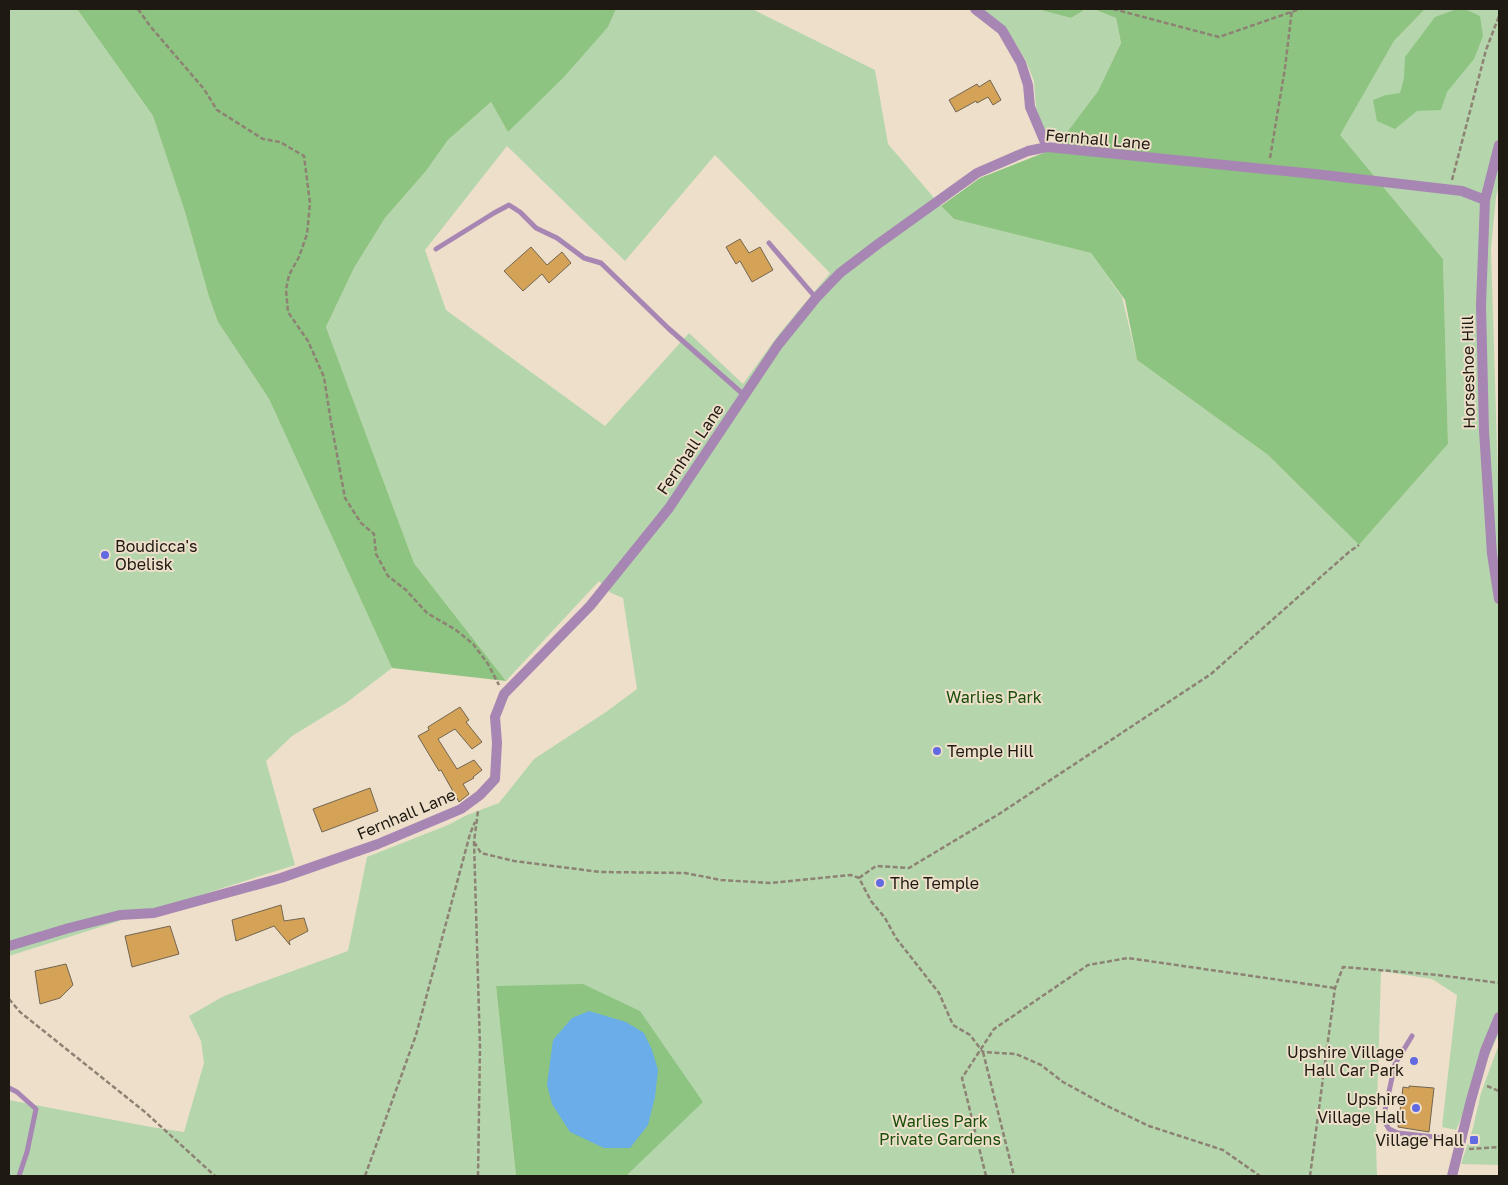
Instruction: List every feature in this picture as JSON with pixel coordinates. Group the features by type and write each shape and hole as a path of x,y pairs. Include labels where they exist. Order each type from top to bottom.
{"street":[{"path":"975,9 1002,30 1021,64 1028,85 1030,107 1047,147"},
{"name":"Horseshoe Hill","path":"1499,145 1485,200 1481,305 1484,431 1492,554 1499,599"},
{"name":"Fernhall Lane","path":"9,946 103,919 120,915 154,913 281,878 378,844 461,808 477,798 496,779 497,743 495,717 504,694 590,606 670,508 778,345 816,298 840,273 862,255 977,174 1028,150 1047,147 1268,169 1450,190 1485,200"},
{"path":"1452,1176 1484,1051 1499,1017"}],"lane":[{"path":"436,249 494,213 509,206 520,212 536,228 557,238 584,258 601,263 668,328 744,395"},
{"path":"769,243 816,298"},
{"path":"1412,1036 1395,1064 1383,1120 1389,1129 1398,1133 1461,1145"},
{"path":"9,1088 17,1092 36,1109 19,1176"}],"path":[{"path":"138,9 150,26 204,89 217,110 263,139 280,142 304,156 310,203 307,234 299,257 288,275 286,290 288,312 308,341 324,377 330,422 345,498 361,523 374,534 376,554 388,576 406,590 427,613 456,630 473,644 488,664 504,694"},
{"path":"1113,9 1219,37 1291,10 1300,9"},
{"path":"1268,169 1285,68 1291,10"},
{"path":"1450,190 1486,50 1499,16"},
{"path":"858,878 876,866 909,868 999,814 1211,674 1359,545"},
{"path":"477,798 478,809 474,842 480,1048 478,1176"},
{"path":"365,1176 416,1035 470,834 477,819"},
{"path":"474,842 481,853 514,861 600,872 685,873 721,880 771,883 851,876 858,878 907,955 939,993 953,1024 970,1035 982,1051 1014,1176"},
{"path":"986,1176 962,1078 982,1051 994,1029 1088,965 1128,958 1335,988"},
{"path":"1310,1176 1335,988 1343,966 1438,974 1499,983"},
{"path":"9,999 20,1012 145,1112 215,1176"},
{"path":"982,1051 1016,1054 1041,1065 1063,1082 1105,1105 1149,1126 1223,1150 1260,1176"},
{"path":"1461,1145 1499,1147"}],"green space":[{"path":"9,9 77,9 153,116 185,212 218,322 269,399 392,668 346,703 292,736 266,761 295,865 9,956"},
{"path":"77,9 616,9 608,27 563,78 508,132 491,102 448,140 426,171 385,218 354,268 326,327 414,563 506,681 392,668 269,399 218,322 185,212 153,116"},
{"name":"Warlies Park","path":"616,9 752,9 875,70 888,144 954,219 1091,253 1122,297 1137,360 1268,455 1359,545 1448,444 1443,259 1339,135 1394,41 1425,9 1499,9 1499,184 1491,249 1499,512 1499,1033 1456,1130 1442,1127 1457,995 1432,979 1381,971 1376,1142 1377,1176 628,1176 627,1174 703,1101 496,986 516,1176 9,1176 9,1100 184,1132 204,1063 201,1041 189,1016 224,996 348,951 367,857 499,803 534,759 606,712 637,689 623,598 611,593 599,581 506,681 414,563 326,327 354,268 385,218 426,171 448,140 491,102 508,132 608,27","holes":["507,146 625,261 715,155 830,273 779,334 743,384 689,333 605,426 446,310 425,250"]},
{"path":"982,9 1037,9 1071,18 1084,11 1093,9 1116,18 1121,43 1098,91 1061,140 1043,132 1036,108 1034,81 1026,61 1004,26"},
{"path":"1037,9 1086,9 1071,18"},
{"path":"1094,9 1425,9 1394,41 1340,135 1443,259 1448,444 1359,545 1268,455 1137,360 1125,300 1091,253 954,219 941,206 980,178 1046,152 1061,140 1098,91 1121,43 1116,18"},
{"path":"1457,9 1465,9 1480,16 1483,36 1474,59 1447,92 1441,110 1417,111 1395,129 1377,121 1373,100 1386,95 1400,93 1404,78 1405,57 1435,17"},
{"path":"583,984 640,1011 703,1102 628,1176 516,1176 496,986"},
{"path":"1499,1044 1499,1165 1461,1164 1473,1128 1481,1093"}],"water":[{"path":"589,1011 626,1022 644,1033 658,1070 655,1097 648,1125 630,1148 604,1148 570,1132 552,1104 547,1085 553,1040 572,1018"}],"building":[{"path":"990,80 1001,100 993,105 988,97 956,112 949,100 977,84 979,87"},
{"path":"740,239 749,253 760,247 773,270 752,282 740,261 736,264 726,247"},
{"path":"531,247 547,265 562,252 571,263 549,283 542,274 523,291 504,271"},
{"path":"460,707 469,720 466,722 482,742 472,749 455,729 438,739 457,769 474,760 482,770 474,778 463,784 469,794 459,802 441,770 439,771 418,736 429,730 428,727"},
{"path":"370,788 378,811 322,832 313,809"},
{"path":"281,905 284,921 304,918 308,931 289,941 290,945 274,926 236,941 232,920"},
{"path":"170,926 179,954 132,967 125,936"},
{"path":"66,964 73,985 60,998 40,1004 35,971"},
{"name":"Upshire Village Hall","path":"1409,1086 1434,1088 1429,1132 1398,1127 1403,1087 1409,1088"}],"place":[{"name":"Boudicca's Obelisk","path":"105,555"},
{"name":"Temple Hill","path":"937,751"},
{"name":"The Temple","path":"880,883"},
{"name":"Upshire Village Hall Car Park","path":"1414,1061"},
{"name":"Upshire Village Hall","path":"1416,1108"},
{"name":"Village Hall","path":"1474,1140"}],"park label":[{"name":"Warlies Park Private Gardens","path":"940,1130"}]}
